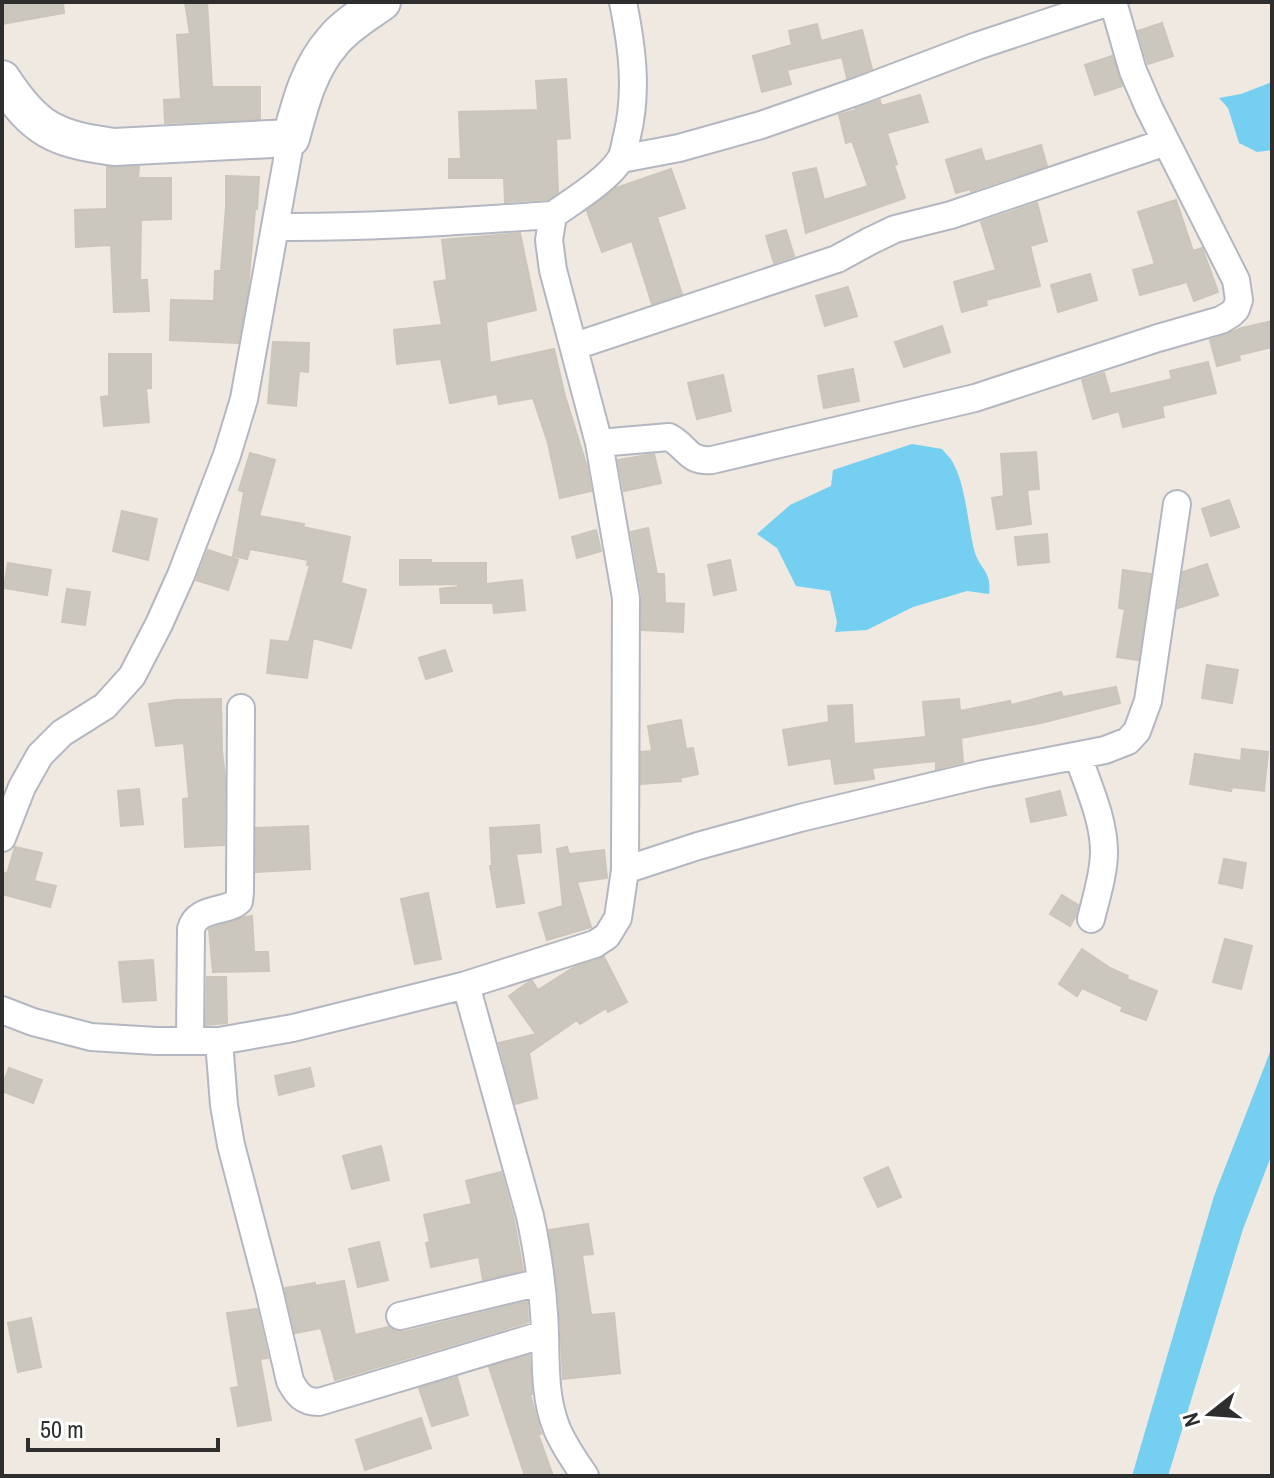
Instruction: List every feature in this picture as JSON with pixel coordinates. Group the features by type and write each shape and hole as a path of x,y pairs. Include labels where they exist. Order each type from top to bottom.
{"street":[{"path":"275,227 423,224 553,215 596,184 621,159 630,123 634,86 623,2"},
{"path":"599,443 669,437 693,458 712,460 975,398 1221,320 1231,314 1239,300 1236,280 1133,71 1111,2 977,46 761,125 679,148 621,159"},
{"path":"2,838 12,784 62,733 105,706 132,676 159,624 202,523 244,399 291,138 302,96 316,66 333,41 364,8"},
{"path":"2,79 18,103 44,128 86,143 114,147 291,138"},
{"path":"575,346 837,259 895,229 951,215 1166,142"},
{"path":"2,1010 33,1022 91,1037 219,1041 293,1028 466,985 595,944 607,936 618,918 625,870 626,598 599,443 553,270 549,240 553,215"},
{"path":"625,870 800,818 983,774 1105,750 1128,741 1137,731 1148,701 1177,504"},
{"path":"190,1041 193,922 202,914 239,901 241,708"},
{"path":"1078,756 1103,834 1102,870 1091,919"},
{"path":"466,985 530,1216 541,1282 548,1386 555,1426 585,1476"},
{"path":"219,1041 231,1145 290,1381 301,1397 309,1402 319,1402 545,1334"},
{"path":"400,1316 541,1282"}],"water":[{"path":"1272,82 1272,150 1257,152 1239,143 1228,108 1219,98 1241,94"},
{"path":"912,444 942,449 953,463 961,484 975,553 989,580 989,594 967,591 913,607 867,630 835,632 837,622 830,591 796,586 777,548 757,534 790,505 831,486 833,470"},
{"path":"1272,1047 1272,1154 1243,1229 1168,1476 1132,1476 1214,1196"}],"building":[{"path":"2,2 63,2 64,13 2,24"},
{"path":"185,2 207,2 212,87 260,87 260,119 165,123 164,100 181,99 177,35 190,34"},
{"path":"1162,23 1173,56 1148,64 1138,31"},
{"path":"817,24 821,41 862,30 872,69 847,78 842,57 787,70 791,84 762,92 753,56 792,45 789,31"},
{"path":"1112,56 1122,86 1095,95 1085,65"},
{"path":"566,79 570,138 556,139 558,192 548,199 505,202 504,178 449,178 449,159 461,159 459,112 538,110 536,81"},
{"path":"920,95 928,122 887,133 905,198 806,233 793,173 816,168 824,200 868,186 852,141 846,143 839,115 880,100 881,106"},
{"path":"1041,145 1047,166 956,193 946,160 981,149 985,162"},
{"path":"107,167 139,167 138,178 171,178 171,219 141,220 140,280 147,280 149,311 114,312 111,245 76,247 75,210 107,209"},
{"path":"671,169 685,208 657,217 682,294 652,304 632,241 602,252 587,211 616,188"},
{"path":"226,176 259,177 248,289 238,343 170,340 171,300 214,301 215,271 221,271"},
{"path":"1176,200 1193,251 1202,248 1218,292 1194,301 1187,282 1140,295 1133,270 1155,264 1138,212"},
{"path":"1037,203 1047,241 1030,246 1040,286 986,300 987,305 962,312 954,282 996,270 981,222"},
{"path":"786,230 794,256 774,263 766,236"},
{"path":"520,233 536,310 486,322 490,363 554,349 591,491 560,498 548,443 533,398 499,404 497,394 450,403 441,359 397,364 394,330 442,325 434,282 447,280 442,240"},
{"path":"1090,274 1097,300 1058,312 1051,285"},
{"path":"848,287 857,316 825,326 816,296"},
{"path":"1272,321 1272,347 1239,355 1240,360 1217,366 1210,340"},
{"path":"942,326 950,352 904,367 895,342"},
{"path":"273,342 309,343 308,372 299,371 296,406 268,403"},
{"path":"109,354 151,354 151,388 146,388 149,422 104,426 101,397 109,396"},
{"path":"1208,362 1216,393 1162,406 1164,417 1123,427 1119,411 1093,419 1082,380 1104,373 1110,394 1172,379 1170,371"},
{"path":"853,369 859,401 824,408 818,376"},
{"path":"723,375 731,411 697,419 688,383"},
{"path":"1036,452 1039,489 1027,490 1031,524 997,529 992,498 1004,496 1001,454"},
{"path":"250,453 275,460 259,516 350,537 341,583 366,590 351,648 313,638 307,678 267,673 271,640 289,642 310,565 307,565 308,560 250,549 247,559 233,556 244,492 239,490"},
{"path":"654,454 661,483 624,491 618,460"},
{"path":"1229,500 1239,527 1211,536 1202,509"},
{"path":"122,511 157,519 148,560 113,551"},
{"path":"648,528 657,574 664,574 665,603 684,604 683,632 642,630 642,596 631,532"},
{"path":"596,530 601,551 577,558 572,537"},
{"path":"1047,534 1049,562 1018,565 1015,537"},
{"path":"208,550 238,560 228,590 196,580"},
{"path":"400,560 486,563 486,584 522,580 525,610 494,613 493,603 441,603 440,589 458,587 458,584 400,585"},
{"path":"730,560 736,590 714,595 708,565"},
{"path":"8,563 51,570 47,595 4,588"},
{"path":"1207,564 1218,595 1178,608 1183,572"},
{"path":"1123,570 1151,574 1138,660 1117,657 1125,609 1119,608"},
{"path":"67,589 90,592 85,625 62,622"},
{"path":"445,650 452,671 426,679 419,658"},
{"path":"1207,665 1238,670 1232,703 1202,698"},
{"path":"1116,687 1120,703 1041,723 961,738 963,762 936,769 936,761 872,768 874,779 835,784 831,758 789,765 783,730 829,722 828,706 852,705 854,744 926,737 923,702 959,699 960,711 1010,701 1011,705 1061,692 1063,697"},
{"path":"221,699 224,845 185,847 183,799 189,798 184,743 156,746 149,704"},
{"path":"681,720 686,749 693,748 698,774 680,778 681,781 641,784 641,752 652,751 648,726"},
{"path":"1242,749 1268,752 1264,791 1232,787 1231,791 1190,784 1195,754 1241,761"},
{"path":"139,789 143,824 121,826 118,791"},
{"path":"1060,791 1066,815 1031,822 1026,799"},
{"path":"539,825 541,852 516,854 524,903 497,907 490,866 490,828"},
{"path":"308,826 310,869 256,872 256,828"},
{"path":"15,847 42,853 34,881 56,886 50,907 2,894 2,872 7,874"},
{"path":"567,847 569,854 604,850 607,878 577,882 591,927 547,940 539,913 563,906 557,849"},
{"path":"1224,859 1246,863 1242,888 1219,883"},
{"path":"428,893 441,959 415,964 401,899"},
{"path":"1062,895 1078,905 1070,926 1050,914"},
{"path":"252,916 254,952 268,952 269,971 213,972 209,929"},
{"path":"1225,939 1252,946 1241,989 1213,982"},
{"path":"1082,949 1128,976 1127,979 1157,991 1146,1020 1121,1011 1123,1007 1082,988 1077,996 1059,984"},
{"path":"604,957 627,1002 608,1012 606,1008 580,1024 577,1020 529,1053 537,1098 515,1104 499,1043 536,1034 509,996 530,981 538,990 573,968"},
{"path":"153,960 156,1000 123,1002 119,962"},
{"path":"207,977 226,977 227,1023 206,1025"},
{"path":"9,1068 42,1080 33,1103 2,1091"},
{"path":"310,1068 314,1086 279,1095 275,1076"},
{"path":"381,1146 389,1180 352,1189 343,1156"},
{"path":"888,1167 901,1197 878,1207 864,1178"},
{"path":"501,1172 523,1270 483,1280 479,1257 431,1267 424,1215 472,1204 466,1181"},
{"path":"588,1224 593,1254 582,1255 591,1315 614,1313 620,1373 563,1379 559,1299 549,1230"},
{"path":"379,1242 388,1280 358,1287 349,1249"},
{"path":"344,1281 355,1335 388,1327 404,1332 527,1302 528,1322 335,1380 321,1328 295,1333 285,1288"},
{"path":"257,1309 268,1358 260,1359 271,1420 238,1426 231,1388 239,1387 227,1313"},
{"path":"31,1318 41,1367 18,1372 8,1323"},
{"path":"529,1355 530,1394 541,1434 538,1434 553,1476 525,1476 489,1367"},
{"path":"457,1377 468,1415 432,1426 419,1388"},
{"path":"421,1418 431,1448 365,1470 356,1440"}]}
